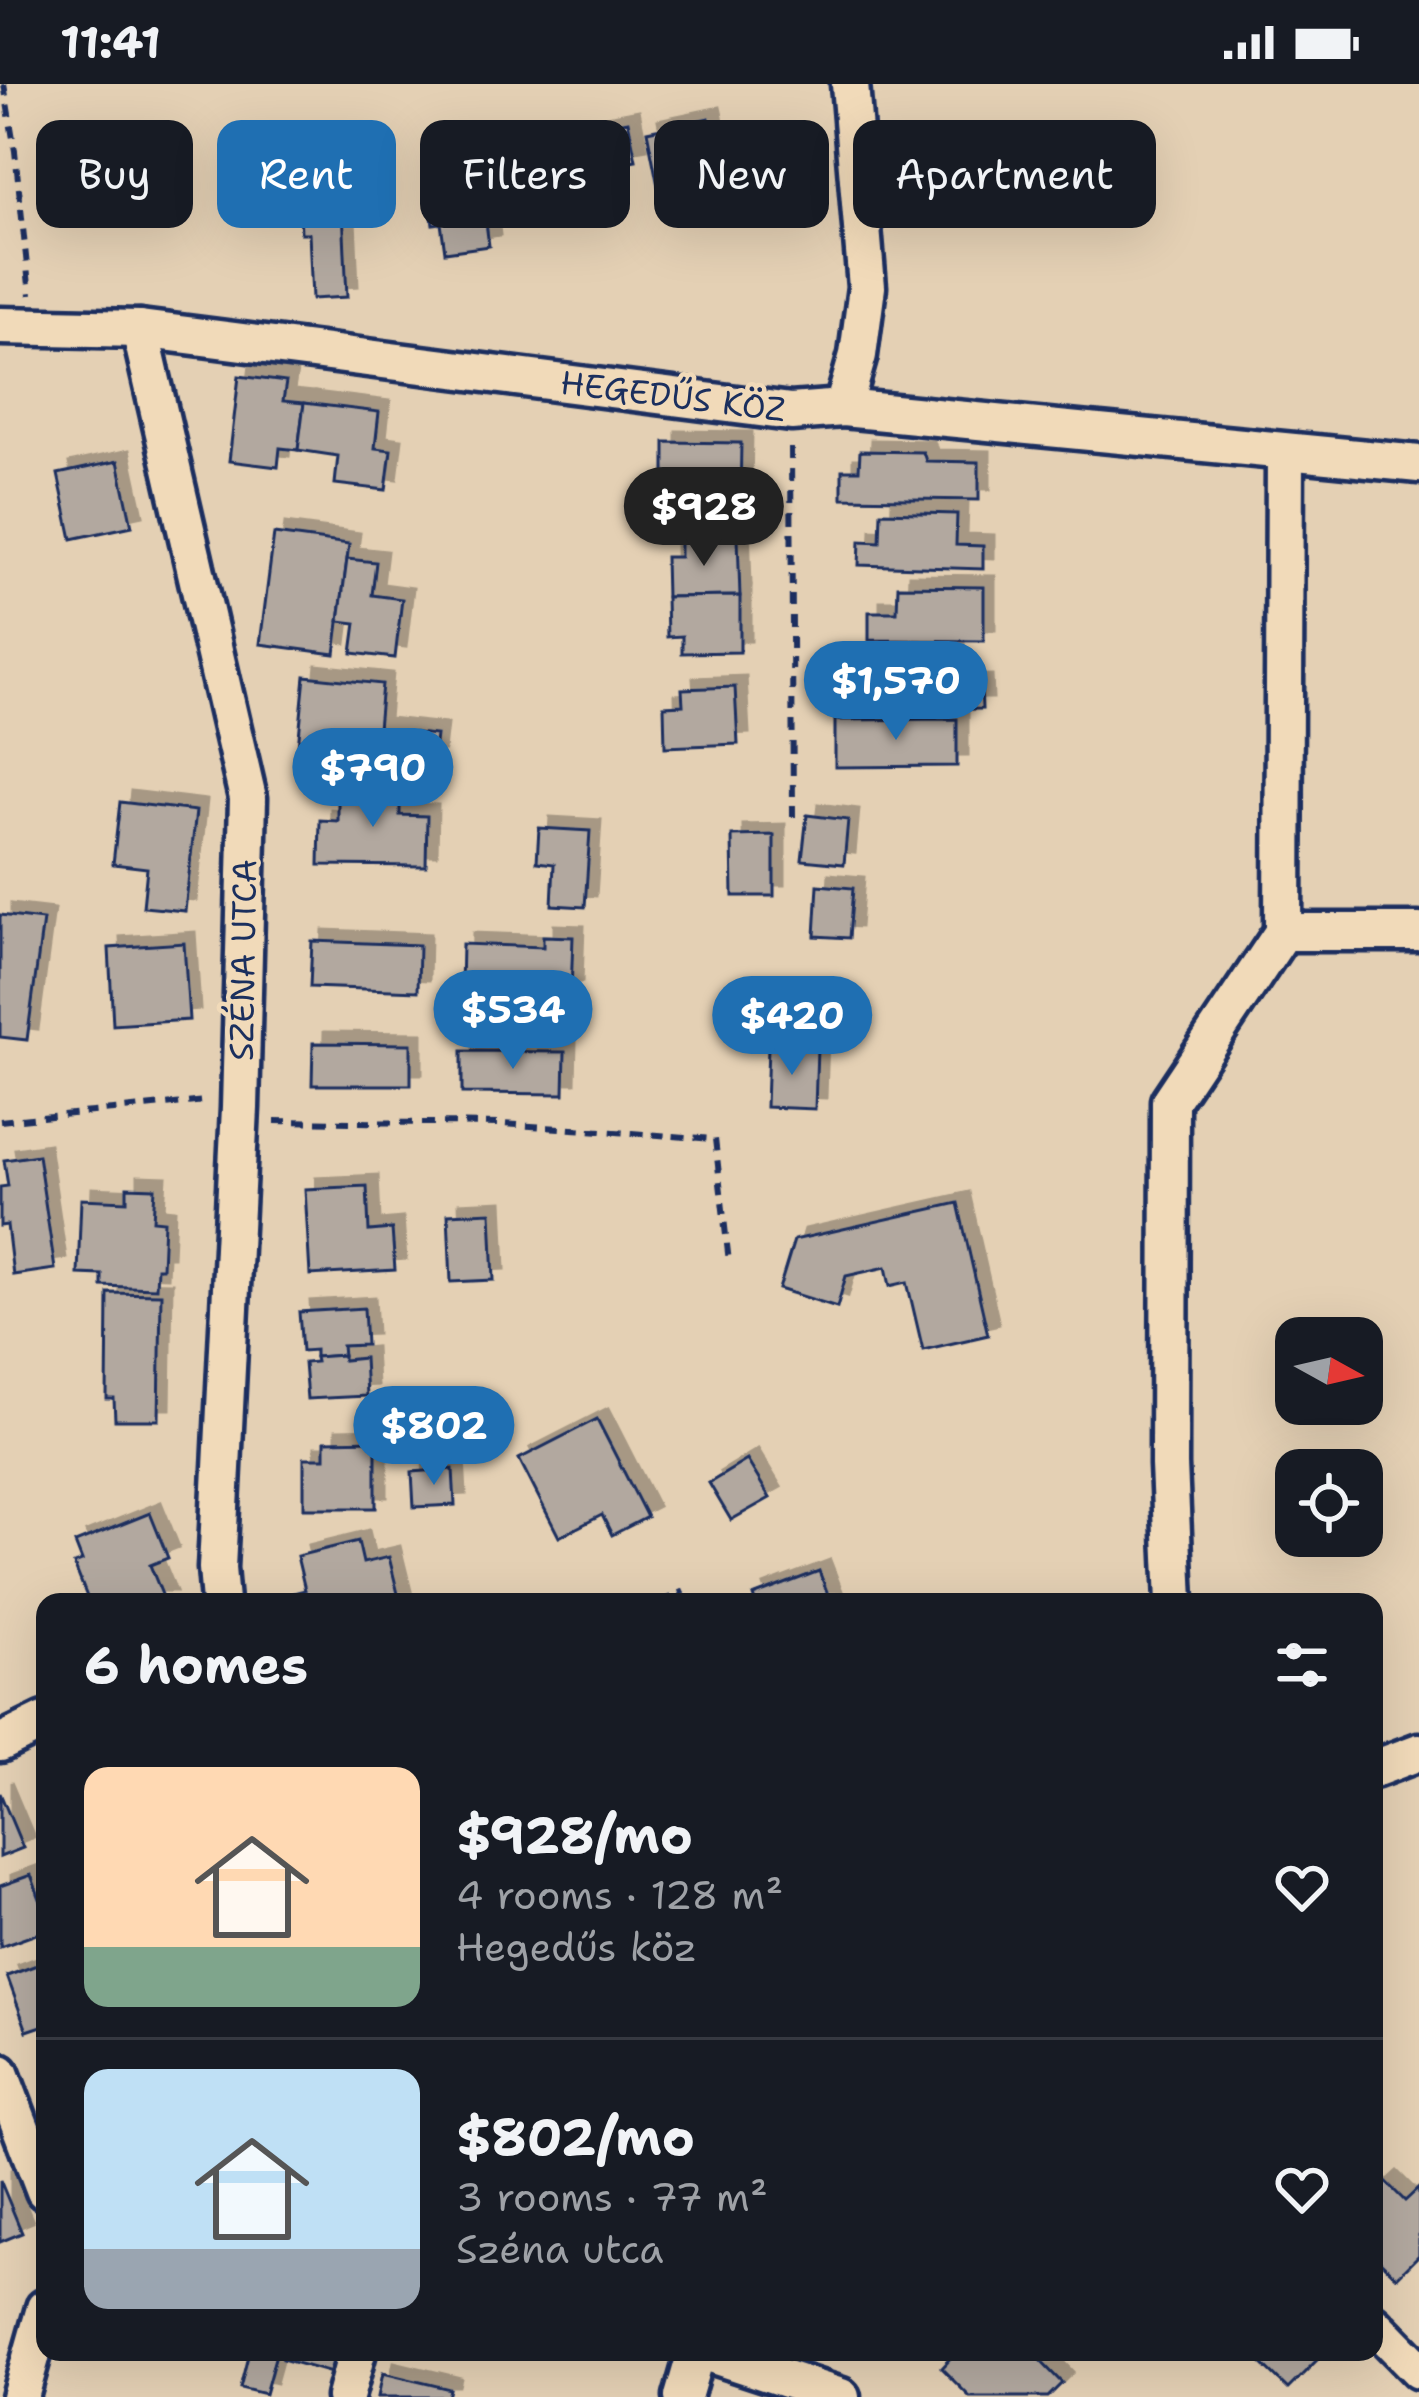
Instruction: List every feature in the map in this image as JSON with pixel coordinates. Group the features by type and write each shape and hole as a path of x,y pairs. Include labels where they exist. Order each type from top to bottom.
{"street":[{"path":"843,408 858,355 867,287 850,84"},
{"name":"HEGEDŰS KÖZ","path":"17,326 140,329 791,412 843,408 1419,464"},
{"name":"SZÉNA UTCA","path":"140,329 248,798 219,1593"},
{"path":"1175,1593 1169,1465 1170,1101 1283,932 1285,453"},
{"path":"1283,932 1419,932"},
{"path":"0,1744 36,1726"},
{"path":"1383,1765 1419,1753"},
{"path":"0,2073 36,2167"},
{"path":"1383,2333 1419,2370"},
{"path":"20,2397 36,2340"},
{"path":"345,2397 355,2361"},
{"path":"683,2397 697,2361"},
{"path":"728,2361 841,2397"}],"path":[{"path":"4,84 15,151 17,326"},
{"path":"791,412 793,817"},
{"path":"0,1120 196,1100 239,1108 269,1121 503,1124 715,1139 729,1262"}],"building":[{"path":"654,130 654,166 647,131"},
{"path":"630,131 636,160 630,161"},
{"path":"301,228 344,228 347,297 312,299 309,233 301,233"},
{"path":"442,228 487,228 489,246 445,252"},
{"path":"239,376 286,382 283,401 304,403 298,450 280,448 278,467 229,461"},
{"path":"304,403 379,412 375,448 391,450 386,490 335,484 338,456 298,450"},
{"path":"665,442 741,443 740,503 683,502 684,484 665,484"},
{"path":"860,451 923,452 926,461 979,462 979,500 842,498 842,470 859,470"},
{"path":"118,461 132,526 72,539 58,474"},
{"path":"881,512 957,514 956,545 983,546 983,569 859,565 860,541 880,542"},
{"path":"274,534 349,544 335,654 260,644"},
{"path":"738,538 740,596 666,597 665,557 680,557 680,539"},
{"path":"347,559 376,562 372,595 402,599 395,658 352,653 356,623 339,621"},
{"path":"898,586 984,587 984,641 869,640 869,612 897,612"},
{"path":"740,596 740,652 682,653 682,636 667,637 666,597"},
{"path":"953,647 953,687 981,686 982,709 837,710 837,669 872,669 872,648"},
{"path":"305,676 382,684 378,729 436,735 433,761 298,747"},
{"path":"735,687 738,744 665,747 664,706 683,705 682,689"},
{"path":"957,719 957,766 835,767 835,720"},
{"path":"338,784 400,785 400,815 427,816 426,866 319,865 320,820 338,821"},
{"path":"120,802 196,811 185,911 143,907 147,868 113,864"},
{"path":"807,815 848,820 844,864 802,860"},
{"path":"539,828 590,831 585,907 552,905 554,864 537,862"},
{"path":"774,835 774,896 733,896 732,836"},
{"path":"818,885 853,888 849,938 815,936"},
{"path":"0,915 43,920 27,1040 0,1037"},
{"path":"543,936 573,937 571,993 461,990 462,944 543,947"},
{"path":"312,941 419,945 418,991 310,987"},
{"path":"184,943 189,1020 113,1025 109,948"},
{"path":"313,1043 411,1044 411,1085 312,1085"},
{"path":"768,1046 817,1048 815,1109 766,1107"},
{"path":"462,1051 565,1052 564,1094 462,1093"},
{"path":"38,1155 55,1269 13,1275 7,1225 0,1226 0,1187 8,1186 4,1160"},
{"path":"367,1186 369,1231 392,1229 395,1270 310,1275 305,1189"},
{"path":"127,1187 155,1188 153,1220 164,1221 156,1288 102,1286 102,1275 78,1274 81,1199 127,1201"},
{"path":"958,1203 988,1335 923,1350 907,1282 890,1286 886,1267 846,1276 837,1307 779,1289 794,1240"},
{"path":"491,1212 494,1280 451,1282 448,1214"},
{"path":"108,1293 161,1294 159,1420 115,1420 114,1399 107,1399"},
{"path":"364,1308 366,1345 342,1346 343,1355 315,1357 315,1350 302,1351 299,1312"},
{"path":"343,1355 343,1360 364,1358 366,1396 307,1399 304,1363 316,1362 315,1357"},
{"path":"597,1419 647,1517 612,1535 602,1515 559,1537 519,1459"},
{"path":"376,1440 376,1508 304,1508 304,1458 325,1458 325,1441"},
{"path":"747,1460 770,1498 731,1520 709,1483"},
{"path":"453,1469 455,1505 414,1507 412,1472"},
{"path":"150,1513 168,1558 150,1565 161,1593 85,1593 74,1564 82,1561 75,1543"},
{"path":"358,1541 363,1563 389,1557 398,1593 293,1593 305,1590 297,1556"},
{"path":"819,1571 828,1593 761,1593"},
{"path":"0,1793 23,1848 0,1857"},
{"path":"31,1875 36,1888 36,1934 0,1947 0,1886"},
{"path":"36,1965 36,2028 27,2031 7,1976"},
{"path":"0,2180 22,2233 0,2242"},
{"path":"1386,2182 1405,2201 1419,2188 1419,2255 1397,2277 1383,2264"},
{"path":"247,2361 274,2361 265,2394 240,2388"},
{"path":"289,2361 334,2361 331,2373"},
{"path":"948,2361 1041,2361 1062,2383 1048,2397 970,2397 941,2368"},
{"path":"1259,2361 1316,2361 1288,2389"},
{"path":"383,2373 450,2389 448,2397 378,2397"}]}
